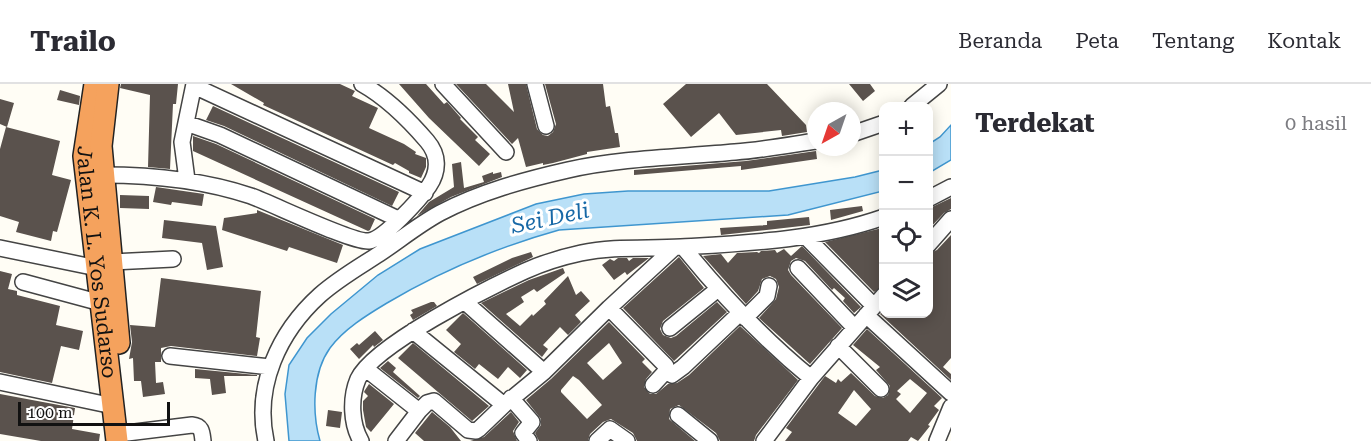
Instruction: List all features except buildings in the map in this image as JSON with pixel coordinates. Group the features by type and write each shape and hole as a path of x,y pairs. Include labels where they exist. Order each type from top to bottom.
{"highway":[{"name":"Jalan K. L. Yos Sudarso","path":"95,84 84,156 104,265 122,437"},
{"name":"Jalan K. L. Yos Sudarso","path":"108,84 101,146 104,265 101,303 113,406 122,437"}],"street":[{"path":"103,175 188,180 252,196 358,240 369,241 379,237 424,193 436,174 437,166 434,151 428,142 389,102 362,84"},
{"path":"535,84 546,126"},
{"path":"917,102 939,84"},
{"path":"188,180 182,142 194,85 424,193"},
{"path":"452,87 506,152"},
{"path":"186,123 220,135 398,219"},
{"path":"861,131 879,125"},
{"path":"266,441 262,422 263,397 270,367 297,320 330,287 434,217 497,188 571,169 738,152 807,142"},
{"path":"933,196 951,187"},
{"path":"361,441 353,420 353,401 358,379 372,362 413,331 526,271 558,259 583,253 806,237 879,218"},
{"path":"933,239 951,219"},
{"path":"806,237 874,305 951,393"},
{"path":"679,247 782,355 811,378"},
{"path":"398,439 419,411 427,403 434,401 468,430 476,431 544,372 609,308 679,247"},
{"path":"0,248 104,265 173,259"},
{"path":"798,268 854,327"},
{"path":"23,282 101,303"},
{"path":"666,371 672,375 683,367 767,296 769,286"},
{"path":"670,328 718,290"},
{"path":"465,302 544,372"},
{"path":"764,441 811,378 874,305"},
{"path":"609,308 666,366 666,371 654,385"},
{"path":"413,331 532,422 526,437"},
{"path":"838,346 881,389"},
{"path":"170,356 270,367"},
{"path":"366,369 419,411"},
{"path":"0,382 113,406"},
{"path":"944,434 951,407"},
{"path":"678,415 710,441"},
{"path":"122,437 192,425 202,430 203,441"},
{"path":"597,441 610,429 627,441"},
{"path":"398,439 416,441"}],"water":[{"path":"951,125 951,160 933,171 933,141"},
{"name":"Sei Deli","path":"879,171 879,192 788,215 559,230 492,252 449,270 372,312 336,341 324,358 315,393 317,430 320,441 289,441 285,394 289,365 307,338 331,314 378,275 420,249 536,204 584,194 628,191 769,191"}]}
